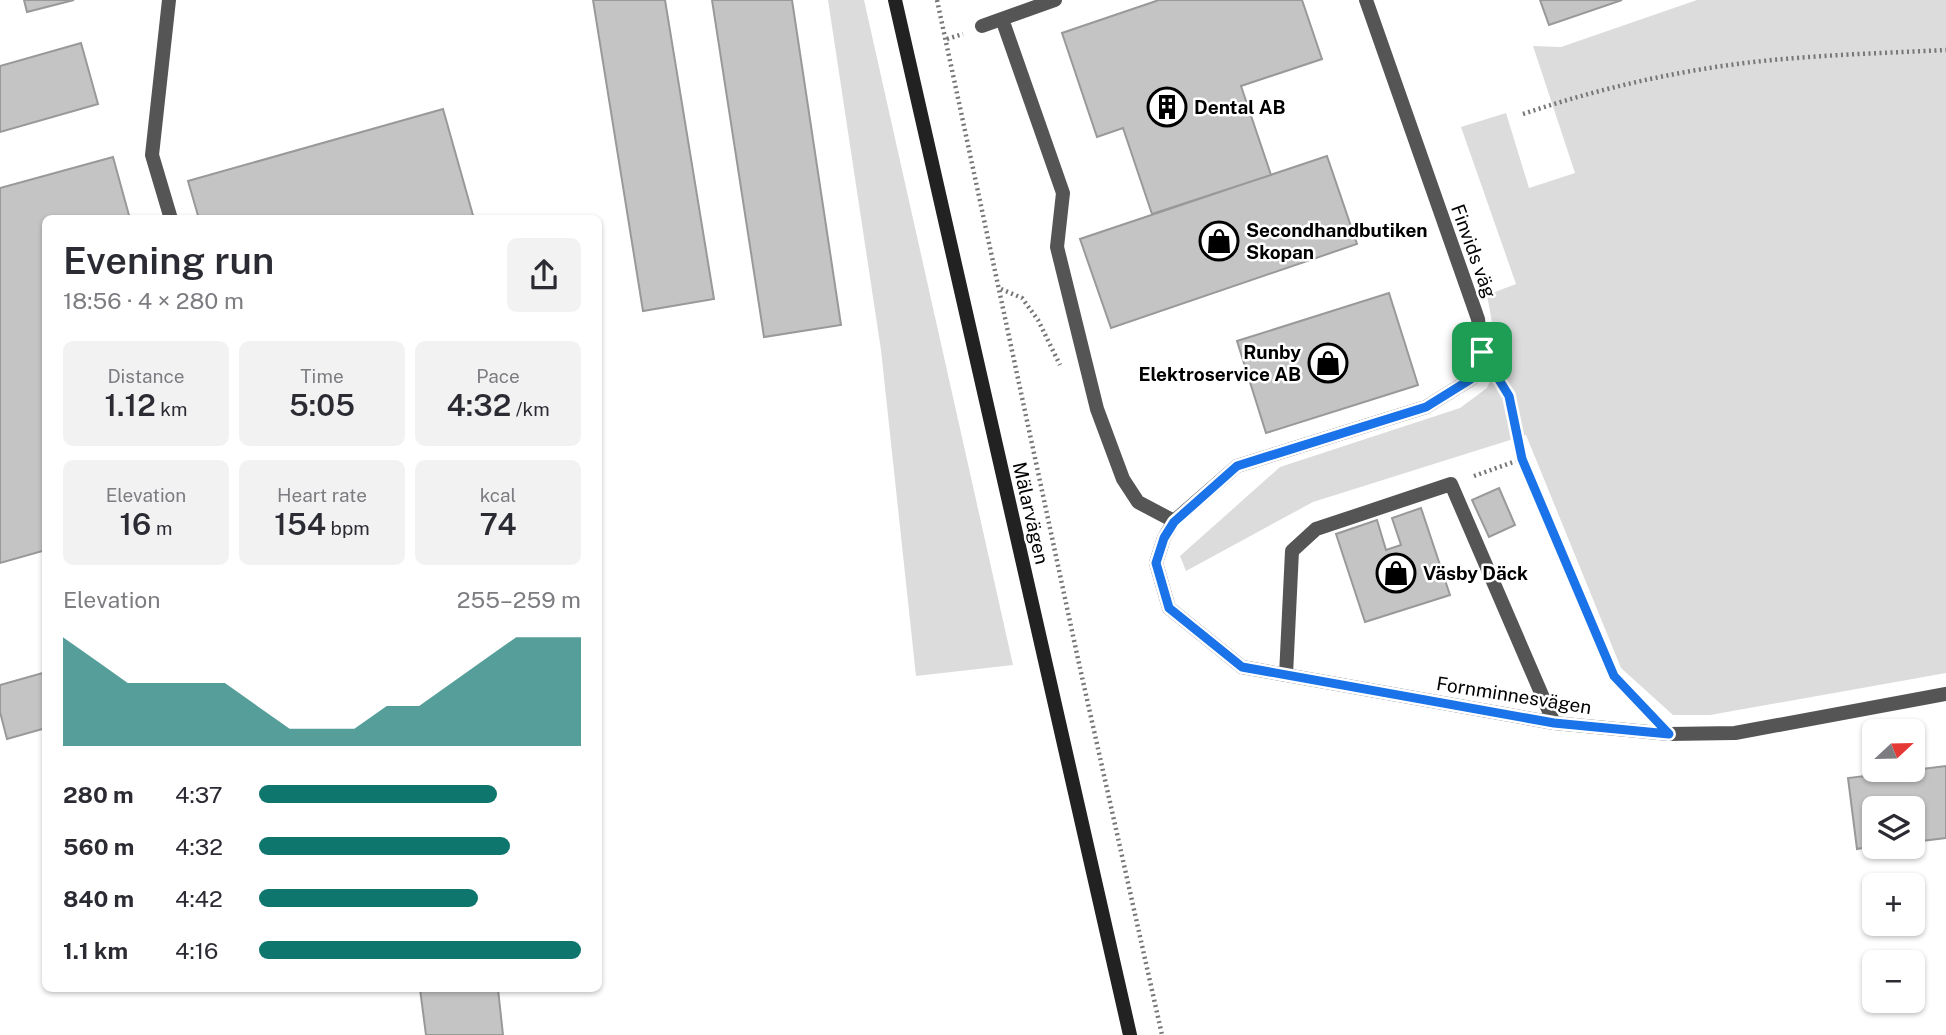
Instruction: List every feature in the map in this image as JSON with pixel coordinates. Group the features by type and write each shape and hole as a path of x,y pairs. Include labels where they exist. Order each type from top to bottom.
{"main road":[{"name":"Mälarvägen","path":"895,0 1130,1035"}],"street":[{"path":"169,0 152,155 170,215"},
{"path":"982,26 1055,0"},
{"name":"Finvids väg","path":"1366,0 1478,319 1482,352"},
{"path":"1002,19 1063,193 1057,247 1097,410 1123,478 1138,502 1174,522 1237,466 1426,407 1471,379 1482,352"},
{"path":"1286,675 1292,551 1315,529 1451,484 1554,723"},
{"name":"Fornminnesvägen","path":"1174,522 1164,538 1156,563 1169,608 1242,667 1554,723 1669,734 1735,733 1946,694"}],"path":[{"path":"937,0 1161,1035"},
{"path":"1523,114 1569,99 1652,79 1752,62 1946,50"},
{"path":"1000,289 1022,298 1038,320 1059,364 1068,372"},
{"path":"1482,352 1509,396 1522,459 1614,676 1669,734"},
{"path":"1451,484 1522,459"}],"shaded area":[{"path":"828,0 864,0 1013,665 916,676 881,350"},
{"path":"1697,0 1946,0 1946,673 1710,715 1673,715 1621,668 1526,435 1313,502 1186,571 1180,556 1280,467 1460,408 1487,388 1499,361 1487,295 1516,284 1461,127 1506,113 1529,188 1575,173 1533,46 1561,47"}],"building":[{"path":"24,0 74,0 27,12"},
{"path":"593,0 665,0 714,299 643,311"},
{"path":"712,0 792,0 841,325 764,337"},
{"name":"Dental AB","path":"1159,0 1302,0 1322,59 1241,86 1271,175 1152,214 1123,128 1097,137 1062,33"},
{"path":"1540,0 1622,0 1549,25"},
{"path":"81,43 98,104 0,132 0,66"},
{"path":"443,109 473,215 198,215 188,181"},
{"name":"Secondhandbutiken Skopan","path":"1327,156 1357,244 1111,328 1080,239"},
{"path":"113,157 129,215 42,215 42,551 0,563 0,188"},
{"name":"Runby Elektroservice AB","path":"1389,293 1418,385 1266,433 1237,341"},
{"path":"1499,488 1515,525 1489,537 1472,500"},
{"name":"Väsby Däck","path":"1421,508 1450,595 1365,622 1336,534 1377,520 1386,550 1401,545 1392,518"},
{"path":"42,673 42,729 7,739 0,712 0,685"},
{"path":"1946,766 1946,838 1925,841 1925,796 1862,796 1862,848 1857,849 1848,778 1862,776 1862,782 1925,782 1925,769"},
{"path":"420,992 498,992 503,1035 426,1035"}],"place":[{"name":"Dental AB","path":"1167,107"},
{"name":"Secondhandbutiken Skopan","path":"1219,241"},
{"name":"Runby Elektroservice AB","path":"1328,363"},
{"name":"Väsby Däck","path":"1396,573"}],"route":[{"path":"1482,352 1509,396 1522,459 1614,676 1669,734 1554,723 1242,667 1169,608 1156,563 1164,538 1174,522 1237,466 1426,407 1471,379 1482,352"}]}
